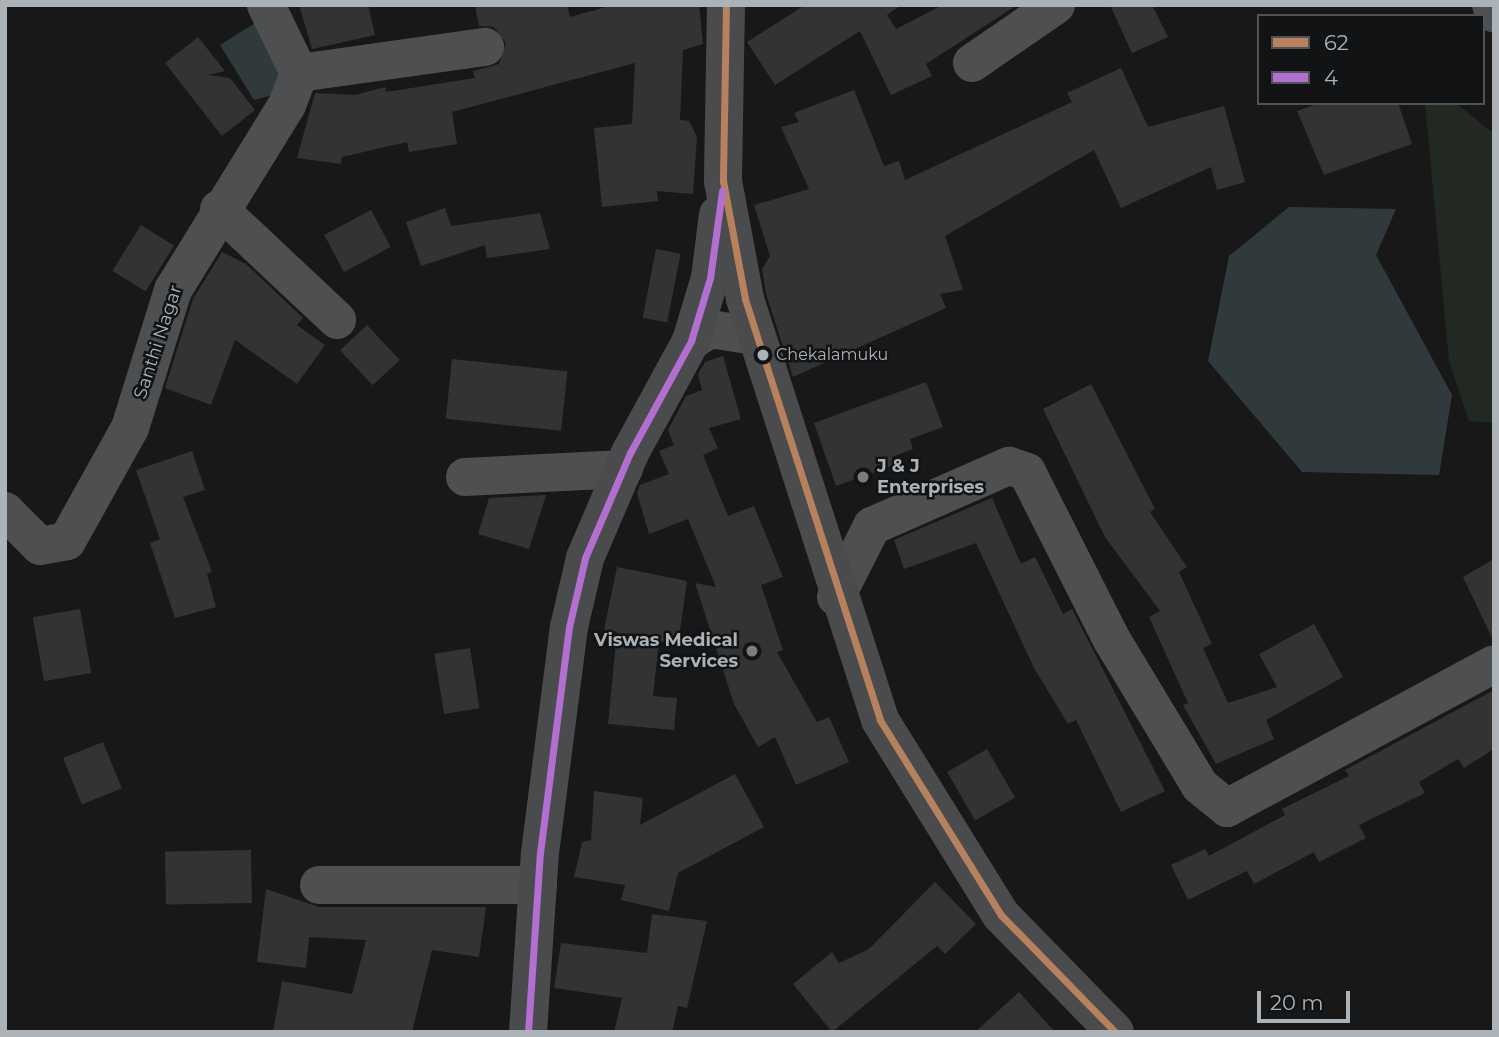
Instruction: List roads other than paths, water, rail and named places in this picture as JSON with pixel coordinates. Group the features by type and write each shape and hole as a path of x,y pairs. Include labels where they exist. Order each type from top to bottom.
{"main road":[{"path":"528,1032 538,885 569,627 585,558 624,469 691,341 710,278 723,181 726,5"},
{"path":"723,181 754,336 836,597 880,720 920,789 1001,915 1115,1032"}],"street":[{"path":"266,5 299,73 485,47"},
{"path":"972,63 1056,5"},
{"path":"1490,5 1494,13"},
{"name":"Santhi Nagar","path":"5,512 40,546 72,536 130,428 173,290 219,209 287,105 299,73"},
{"path":"219,209 337,320"},
{"path":"691,341 710,329 754,336"},
{"path":"836,597 872,526 1009,466 1027,472 1112,640 1200,786 1227,808 1494,664"},
{"path":"465,477 624,469"},
{"path":"319,885 538,885"}],"place":[{"name":"Chekalamuku","path":"763,355"},
{"name":"J & J Enterprises","path":"863,477"},
{"name":"Viswas Medical Services","path":"752,651"}]}
